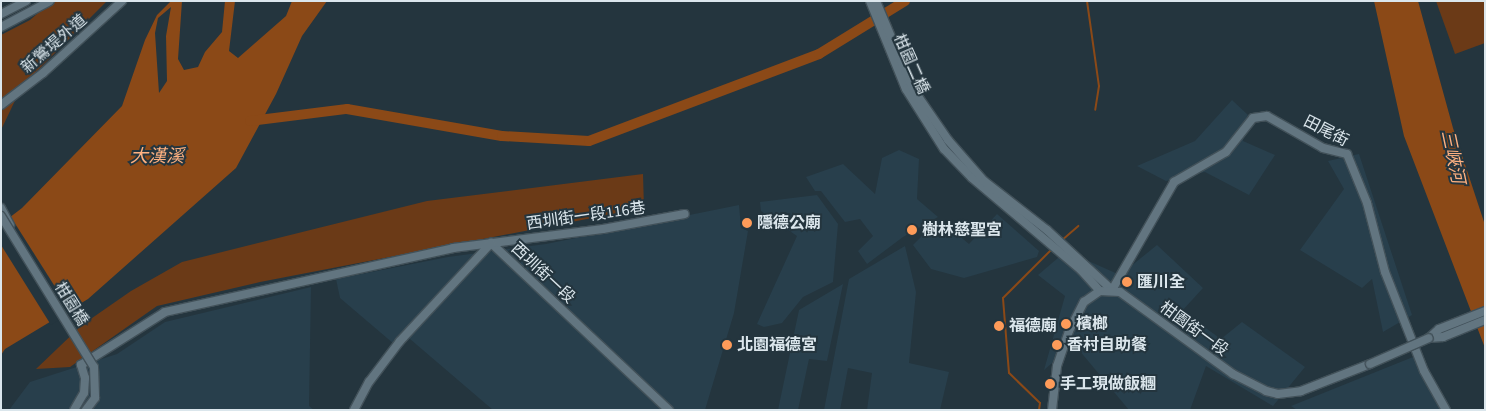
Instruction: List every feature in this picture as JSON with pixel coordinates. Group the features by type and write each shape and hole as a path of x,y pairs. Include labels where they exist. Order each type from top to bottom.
{"street":[{"path":"1,14 26,1"},
{"path":"1,21 50,1"},
{"name":"新鶯堤外道","path":"1,105 43,73 122,1"},
{"name":"柑園二橋","path":"870,1 906,90 937,133"},
{"name":"柑園二橋","path":"876,1 904,72 937,133"},
{"path":"1,27 39,5"},
{"name":"田尾街","path":"1112,290 1174,182 1226,152 1254,118 1267,116 1323,148 1346,154 1367,203 1385,272 1424,371 1446,410"},
{"path":"937,133 972,178 1074,265 1100,291"},
{"name":"柑園街一段","path":"937,133 984,181 1047,230 1112,290 1120,292 1233,374 1266,391 1278,394 1301,391 1429,338"},
{"path":"1,208 40,280"},
{"name":"西圳街一段116巷","path":"74,410 84,394 85,378 81,365 99,356 137,327 165,312 327,274 491,243 603,229 685,214"},
{"name":"柑園橋","path":"1,216 94,367 95,398 86,410"},
{"path":"1,222 40,280"},
{"name":"西圳街一段","path":"354,410 369,382 400,341 491,243 669,410"},
{"path":"1052,410 1057,366 1069,331 1084,302 1100,291 1112,290"},
{"path":"1429,338 1439,329 1485,311"},
{"path":"1429,338 1443,337 1485,320"}],"shaded area":[{"path":"52,1 107,1 22,86 1,130 1,35 30,20"},
{"path":"1436,1 1485,1 1485,43 1455,54"},
{"path":"1232,100 1248,115 1243,141 1275,155 1249,195 1205,172 1166,181 1137,166 1195,141"},
{"path":"899,150 919,159 917,199 938,217 903,237 867,264 858,251 873,236 860,219 845,222 821,191 815,191 806,177 843,164 875,194 882,158"},
{"path":"1359,154 1412,315 1383,332 1372,279 1362,288 1300,250 1344,189 1328,161"},
{"path":"643,174 644,208 260,282 157,306 70,367 36,369 82,325 131,291 182,262 427,201"},
{"path":"817,195 838,224 833,282 803,297 782,323 764,327 757,324 797,236 761,211 760,202"},
{"path":"739,205 741,228 748,231 734,313 705,410 493,410 403,333 394,344 340,298 336,279 448,257 546,244"},
{"path":"997,214 1039,251 1037,257 964,278 931,269 913,245 939,219 969,244"},
{"path":"1157,245 1203,288 1182,311 1221,339 1242,322 1305,367 1273,406 1206,366 1190,410 1129,410 1074,344 1044,370 1065,296 1038,275 1066,251 1120,275"},
{"path":"905,246 916,292 909,363 949,372 940,410 867,410 872,373 848,368 840,410 824,410 849,279"},
{"path":"843,284 827,361 809,359 798,410 778,410 799,310"},
{"path":"311,287 309,406 314,410 9,410 30,382 117,354 165,322"},
{"path":"1418,355 1444,410 1297,410 1291,406"}],"water":[{"name":"大漢溪","path":"171,1 182,1 178,59 184,70 198,67 205,52 222,32 225,1 235,1 229,51 238,58 286,16 292,1 327,1 302,36 276,94 236,168 88,299 5,349 1,355 1,224 22,208 122,106 145,40 157,15","holes":["171,7 166,36 167,81 159,93 155,33 158,18"]},
{"name":"三峽河","path":"1374,1 1418,1 1453,128 1485,225 1485,348 1404,136"}],"pier":[{"path":"9,214 71,312 51,325 1,245 1,220"}],"waterway":[{"path":"250,121 347,109 502,136 589,141 819,54 905,1"},
{"path":"1087,1 1099,86 1095,110"},
{"path":"1061,241 1078,226"},
{"path":"1039,410 1040,403 1009,373 1003,298 1052,249"}],"place":[{"name":"隱德公廟","path":"747,223"},
{"name":"樹林慈聖宮","path":"912,230"},
{"name":"匯川全","path":"1127,282"},
{"name":"檳榔","path":"1066,324"},
{"name":"福德廟","path":"999,326"},
{"name":"北園福德宮","path":"727,345"},
{"name":"香村自助餐","path":"1057,345"},
{"name":"手工現做飯糰","path":"1050,384"}]}
